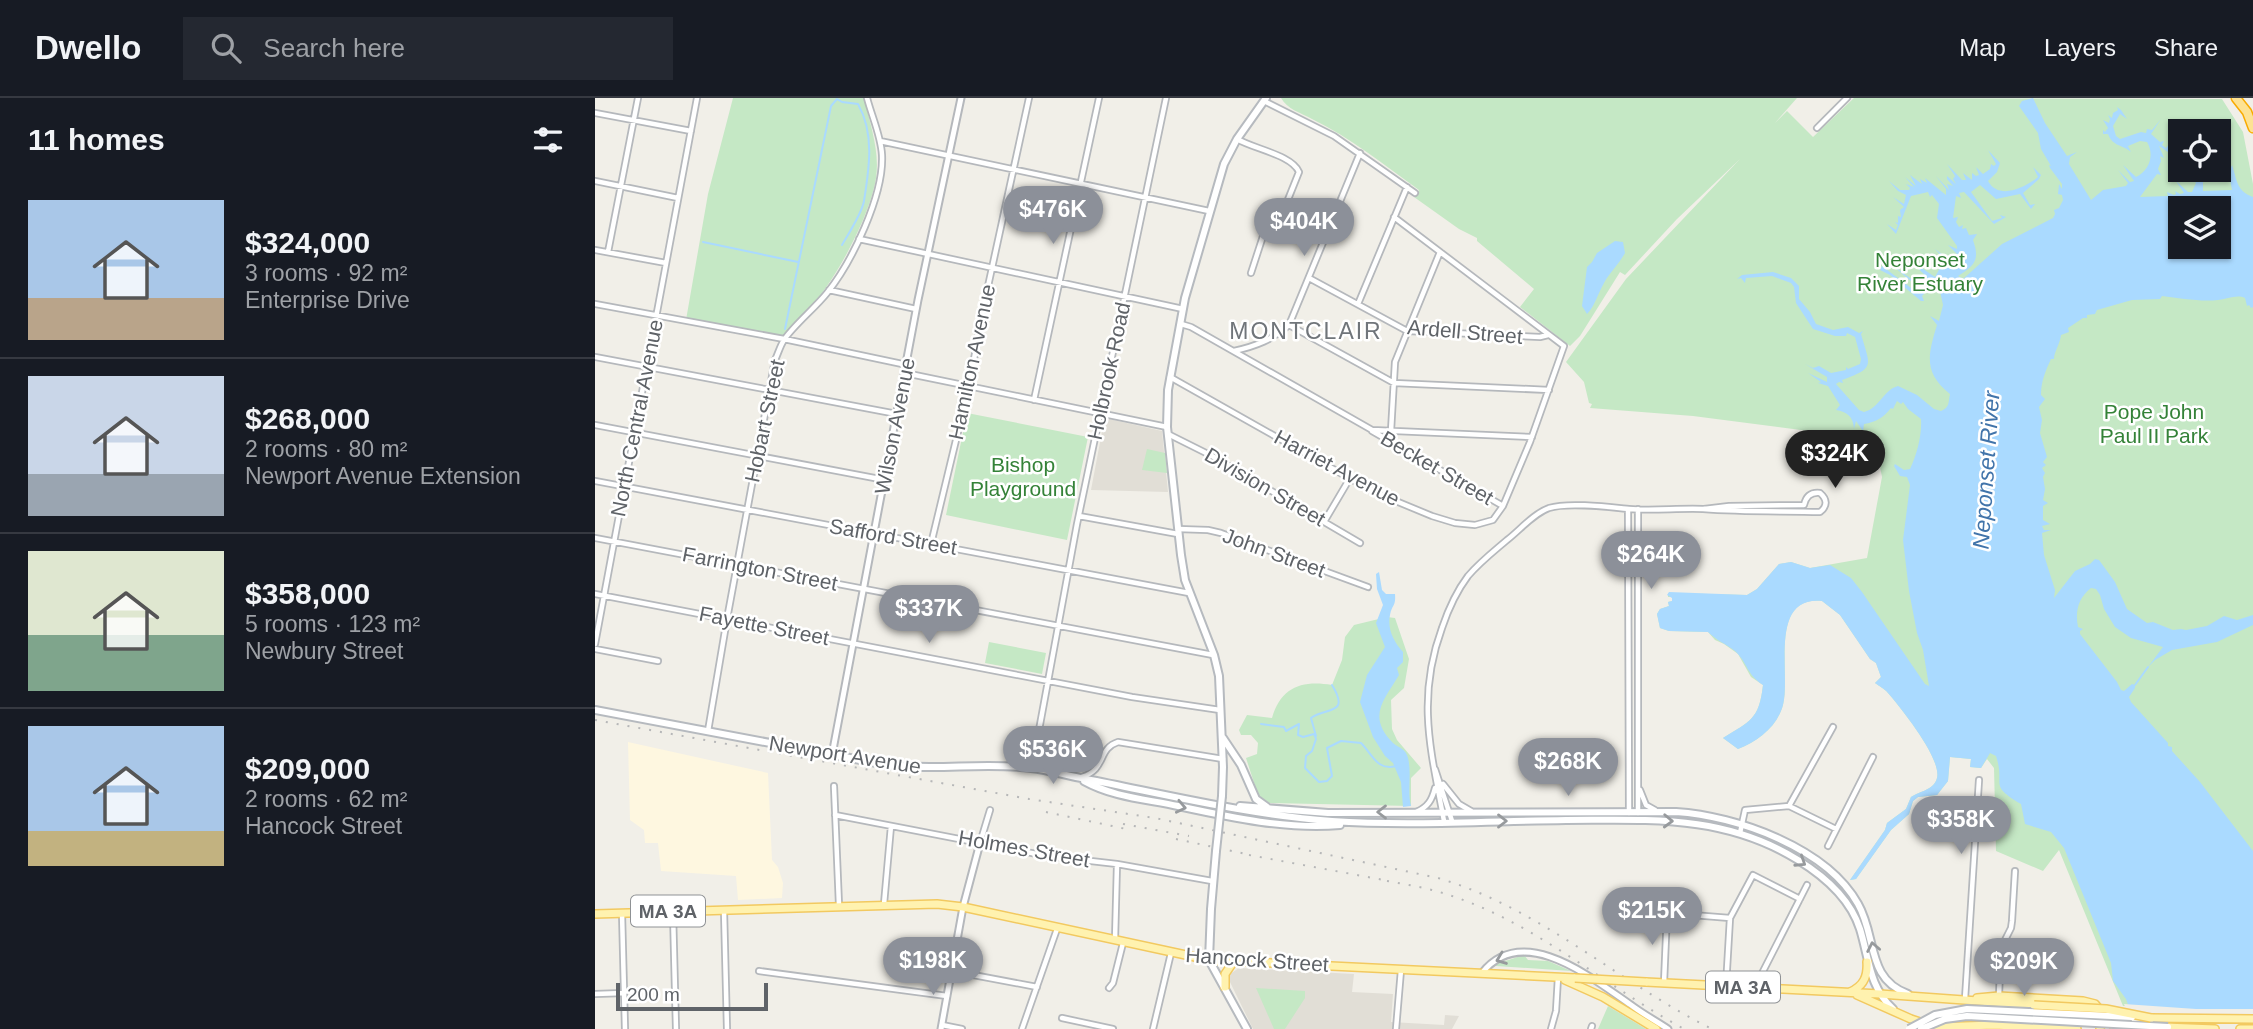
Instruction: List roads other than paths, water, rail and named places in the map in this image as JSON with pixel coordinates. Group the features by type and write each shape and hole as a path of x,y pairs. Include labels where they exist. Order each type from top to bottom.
{"highway":[{"path":"2236,98 2247,111 2253,128"}],"main road":[{"path":"1247,1029 1209,960 1212,881 1222,796 1222,710 1215,655 1185,580 1168,431 1170,377 1183,309 1209,211 1226,160 1263,99"},
{"name":"Newport Avenue","path":"595,710 912,768 991,765 1032,768 1221,805"},
{"path":"1222,737 1241,765 1256,799 1272,809"},
{"path":"1223,759 1241,765"},
{"path":"1079,778 1105,791 1220,816 1289,824 1334,825 1365,821"},
{"path":"1221,805 1319,812 1638,811 1696,814 1742,824 1798,849 1843,883 1856,900 1868,924 1880,973 1894,988 1913,996"},
{"path":"1221,805 1272,815 1365,821 1690,822 1740,833 1787,853 1834,887 1857,921 1867,962 1880,994 1889,1006 1899,1013"},
{"name":"Hancock Street","path":"595,914 937,904 963,907 1209,960 1849,992 2106,1009 2151,1018 2253,1019"},
{"path":"1225,987 1225,974 1234,961"},
{"path":"1849,992 1865,980 1867,962"},
{"path":"1558,977 1603,997 1655,1029"},
{"name":"Hancock Street","path":"1839,992 1863,997 1939,1028 1985,1025 2077,1029"},
{"path":"1899,1013 1901,1001 1913,996"},
{"path":"1965,1000 1999,996 2083,1000 2098,1006 2101,1013 2100,1029"},
{"path":"1909,1029 1935,1015 1967,1009 2151,1018"},
{"path":"1921,1029 1941,1020 1967,1016 2215,1029"},
{"path":"2114,1029 2168,1027"},
{"path":"2240,1029 2253,1028"}],"street":[{"path":"608,252 638,98"},
{"name":"North Central Avenue","path":"595,646 697,98"},
{"name":"Hobart Street","path":"708,731 775,360 785,339 829,290 859,239 879,185 882,167 880,141 867,98"},
{"name":"Wilson Avenue","path":"832,755 916,309 961,98"},
{"name":"Hamilton Avenue","path":"931,544 969,386 1029,98"},
{"path":"1034,400 1098,98"},
{"name":"Holbrook Road","path":"1032,768 1068,570 1166,98"},
{"path":"1817,128 1847,98"},
{"path":"1263,99 1314,124 1416,193"},
{"path":"595,113 691,131"},
{"path":"1237,139 1291,161 1299,172 1283,212 1269,224 1264,233 1251,273"},
{"path":"880,141 1209,211"},
{"path":"1233,351 1262,344 1289,325 1360,153"},
{"path":"595,181 678,198"},
{"path":"1358,304 1407,187"},
{"path":"1394,217 1564,346 1532,437 1503,506"},
{"path":"859,239 1183,309"},
{"path":"595,250 666,263"},
{"path":"1391,431 1395,362 1440,252"},
{"name":"Ardell Street","path":"1309,278 1407,331 1540,337 1549,335"},
{"path":"829,290 916,309"},
{"path":"595,304 785,339 907,365"},
{"name":"Becket Street","path":"1180,324 1191,327 1503,506"},
{"path":"1289,325 1394,383 1549,390"},
{"path":"595,358 897,414"},
{"name":"Division Street","path":"905,373 1101,414 1168,431 1360,543"},
{"name":"Harriet Avenue","path":"1170,377 1374,492 1432,516 1455,523 1475,525 1487,523 1497,516 1503,506"},
{"path":"595,425 885,480"},
{"path":"1371,430 1532,437"},
{"path":"1324,522 1350,478"},
{"name":"Safford Street","path":"595,481 1191,593"},
{"path":"1444,821 1436,787 1427,713 1429,671 1453,600 1467,578 1488,556 1548,509 1704,509 1729,506 1805,508 1820,512 1826,501 1820,493 1814,492 1809,495 1805,508"},
{"path":"1628,509 1629,820"},
{"path":"1638,509 1638,820"},
{"name":"John Street","path":"1079,516 1178,532 1207,530 1221,533 1368,587"},
{"name":"Farrington Street","path":"595,538 1215,655"},
{"name":"Fayette Street","path":"595,594 1138,698 1222,710"},
{"path":"595,646 658,661"},
{"path":"1789,806 1833,727"},
{"path":"1079,778 1097,769 1107,749 1118,742 1223,759"},
{"path":"1828,846 1873,757"},
{"path":"1434,767 1452,821"},
{"path":"1439,777 1459,804 1475,812"},
{"path":"1965,1000 1979,780"},
{"path":"834,786 839,905"},
{"path":"1415,812 1429,804 1436,787"},
{"path":"1639,787 1646,805 1659,812"},
{"path":"1740,833 1745,810 1789,806 1836,829"},
{"path":"962,1029 941,1027 963,907 991,810"},
{"name":"Holmes Street","path":"835,815 1047,856 1117,864 1212,881"},
{"path":"884,904 891,826"},
{"path":"1109,988 1113,983 1119,942 1117,864"},
{"path":"1999,996 2001,948 2012,921 2015,872"},
{"path":"1726,986 1730,918 1753,875 1800,899"},
{"path":"1755,988 1807,885"},
{"path":"724,909 729,1029"},
{"path":"673,911 676,1029"},
{"path":"622,913 625,1029"},
{"path":"1664,983 1667,913 1730,918"},
{"path":"1022,1029 1057,929"},
{"path":"1153,1029 1171,953"},
{"path":"1482,973 1496,958 1525,953 1541,954 1571,966 1668,1029"},
{"path":"1396,1029 1401,969"},
{"path":"759,971 947,996"},
{"path":"952,971 1037,988"},
{"path":"1551,1029 1556,1011 1558,977"},
{"path":"595,994 624,993"},
{"path":"1062,1018 1113,1029"}],"water":[{"name":"Neponset River","path":"2033,98 2045,123 2067,156 2077,152 2070,157 2069,164 2091,200 2103,190 2126,186 2128,183 2118,170 2130,182 2134,181 2123,165 2136,177 2144,171 2149,162 2147,142 2140,141 2128,146 2131,152 2115,143 2108,134 2103,134 2103,130 2105,132 2108,128 2103,120 2109,123 2108,115 2112,118 2113,113 2118,110 2117,107 2127,119 2120,114 2113,126 2116,136 2120,139 2146,133 2147,129 2152,130 2161,119 2151,134 2160,142 2164,141 2162,145 2166,148 2168,146 2168,152 2159,146 2164,158 2160,156 2158,169 2161,175 2157,174 2140,197 2168,196 2167,192 2174,195 2175,191 2184,193 2177,182 2188,192 2192,192 2195,182 2203,182 2203,191 2232,190 2232,165 2240,188 2253,197 2253,307 2247,306 2245,298 2239,296 2204,300 2162,296 2160,299 2132,300 2097,310 2095,314 2087,315 2087,318 2068,328 2069,332 2061,335 2054,359 2051,359 2044,377 2041,395 2045,399 2039,407 2042,420 2040,433 2047,457 2043,462 2046,465 2042,468 2045,473 2043,500 2048,503 2043,506 2043,520 2050,524 2042,526 2044,530 2051,530 2042,533 2044,555 2055,590 2054,598 2075,571 2095,559 2099,560 2115,582 2127,609 2147,623 2153,622 2173,630 2186,630 2207,626 2224,616 2237,620 2253,615 2253,625 2217,642 2172,650 2148,667 2163,647 2131,638 2115,627 2096,589 2091,588 2083,596 2077,616 2078,627 2083,629 2080,634 2121,690 2135,685 2129,697 2131,702 2168,746 2172,747 2172,751 2200,782 2253,851 2253,1029 2137,1029 2126,999 2113,981 2111,963 2064,848 2051,832 2025,824 2021,804 2004,792 1999,784 1999,766 1996,756 1990,753 1981,768 1970,767 1971,759 1950,757 1948,781 1937,795 1918,797 1913,801 1909,814 1891,830 1856,879 1850,880 1885,830 1887,823 1906,809 1911,797 1933,785 1937,770 1911,721 1886,691 1875,683 1881,677 1876,663 1870,659 1840,615 1822,601 1805,603 1794,611 1785,639 1785,691 1780,713 1766,732 1738,749 1723,738 1756,713 1763,685 1753,677 1735,651 1708,632 1669,631 1660,628 1657,614 1672,601 1667,595 1669,592 1747,595 1757,589 1779,564 1791,562 1810,568 1830,565 1851,578 1929,686 1909,591 1903,540 1910,485 1907,477 1900,476 1894,466 1895,464 1904,470 1910,469 1919,444 1921,419 1903,402 1901,404 1897,401 1893,409 1882,417 1864,424 1863,431 1856,421 1854,429 1849,415 1836,410 1840,405 1828,386 1818,383 1821,382 1808,373 1827,382 1827,377 1805,364 1813,368 1819,366 1831,373 1860,364 1855,337 1847,333 1846,336 1835,336 1813,329 1796,303 1791,283 1772,276 1746,278 1745,283 1741,278 1737,279 1742,275 1773,272 1791,278 1799,286 1799,299 1816,324 1833,330 1848,327 1859,333 1863,331 1861,334 1868,364 1861,372 1842,380 1843,383 1836,384 1859,410 1869,410 1898,386 1917,395 1934,409 1941,411 1946,408 1950,394 1935,378 1930,362 1931,345 1937,325 1930,316 1939,321 1943,305 1940,291 1932,284 1936,290 1930,287 1922,296 1924,301 1921,301 1880,270 1882,266 1919,294 1918,287 1887,261 1922,287 1927,277 1907,258 1935,277 1941,266 1947,262 1935,249 1947,258 1954,258 1957,254 1948,245 1957,249 1957,246 1937,218 1939,204 1928,192 1911,196 1896,234 1887,224 1896,230 1898,225 1895,222 1898,223 1900,210 1904,207 1893,197 1904,204 1906,195 1889,181 1900,190 1909,190 1906,184 1914,187 1905,177 1916,186 1910,175 1922,184 1920,179 1927,183 1925,178 1946,195 1946,189 1936,176 1949,190 1947,184 1953,186 1947,176 1956,184 1953,179 1955,176 1947,164 1962,180 1966,180 1963,173 1972,180 1972,173 1979,175 1976,167 1983,174 1990,169 1991,164 1996,164 1988,150 2000,163 1997,172 1988,181 1999,190 2013,190 2033,181 2038,177 2033,167 2041,175 2023,193 2030,205 2035,204 2031,209 2020,194 1996,199 1980,185 1971,192 1992,221 2002,218 2000,215 2006,217 1994,224 1964,192 1959,193 1961,198 1956,196 1953,218 1958,217 1956,222 1959,227 1963,225 1962,229 1966,228 1969,235 1977,234 1973,240 1975,261 1958,276 1963,279 2002,244 2053,218 2054,210 2059,208 2063,200 2062,195 2058,194 2059,184 2062,189 2062,184 2041,149 2038,133 2019,106 2022,101"},
{"path":"1615,241 1623,242 1625,253 1606,279 1587,314 1582,306 1587,267 1597,253"},
{"path":"1379,572 1382,590 1386,594 1395,594 1389,625 1394,640 1403,652 1403,662 1397,668 1399,675 1384,700 1379,716 1385,733 1408,758 1411,806 1403,807 1401,782 1393,763 1373,737 1360,702 1367,675 1385,647 1376,623 1383,605 1377,589 1376,574"}],"waterway":[{"path":"785,329 831,106 837,99 858,104 869,139 868,177 863,206 842,245"},
{"path":"703,242 798,262"},
{"path":"2135,685 2148,667"},
{"path":"1316,736 1311,718 1334,709 1339,702 1332,685"},
{"path":"1261,724 1284,727 1286,731 1299,724 1298,735 1303,737 1314,734 1316,739 1312,751 1306,756 1305,768 1319,782 1327,781 1332,776 1327,748 1341,741 1361,743 1380,764 1396,766"}],"railway":[{"path":"595,720 1029,799 1155,818 1438,878 1511,908 1712,1029"},
{"path":"1046,812 1131,830"},
{"path":"1123,824 1189,836"},
{"path":"1176,839 1246,854"},
{"path":"1249,855 1384,880"},
{"path":"1387,881 1447,894 1486,909 1544,940 1684,1029"}],"district":[{"name":"MONTCLAIR","path":"1306,331"}],"park label":[{"name":"Neponset River Estuary","path":"1920,272"},
{"name":"Pope John Paul II Park","path":"2154,424"},
{"name":"Bishop Playground","path":"1023,477"}]}
